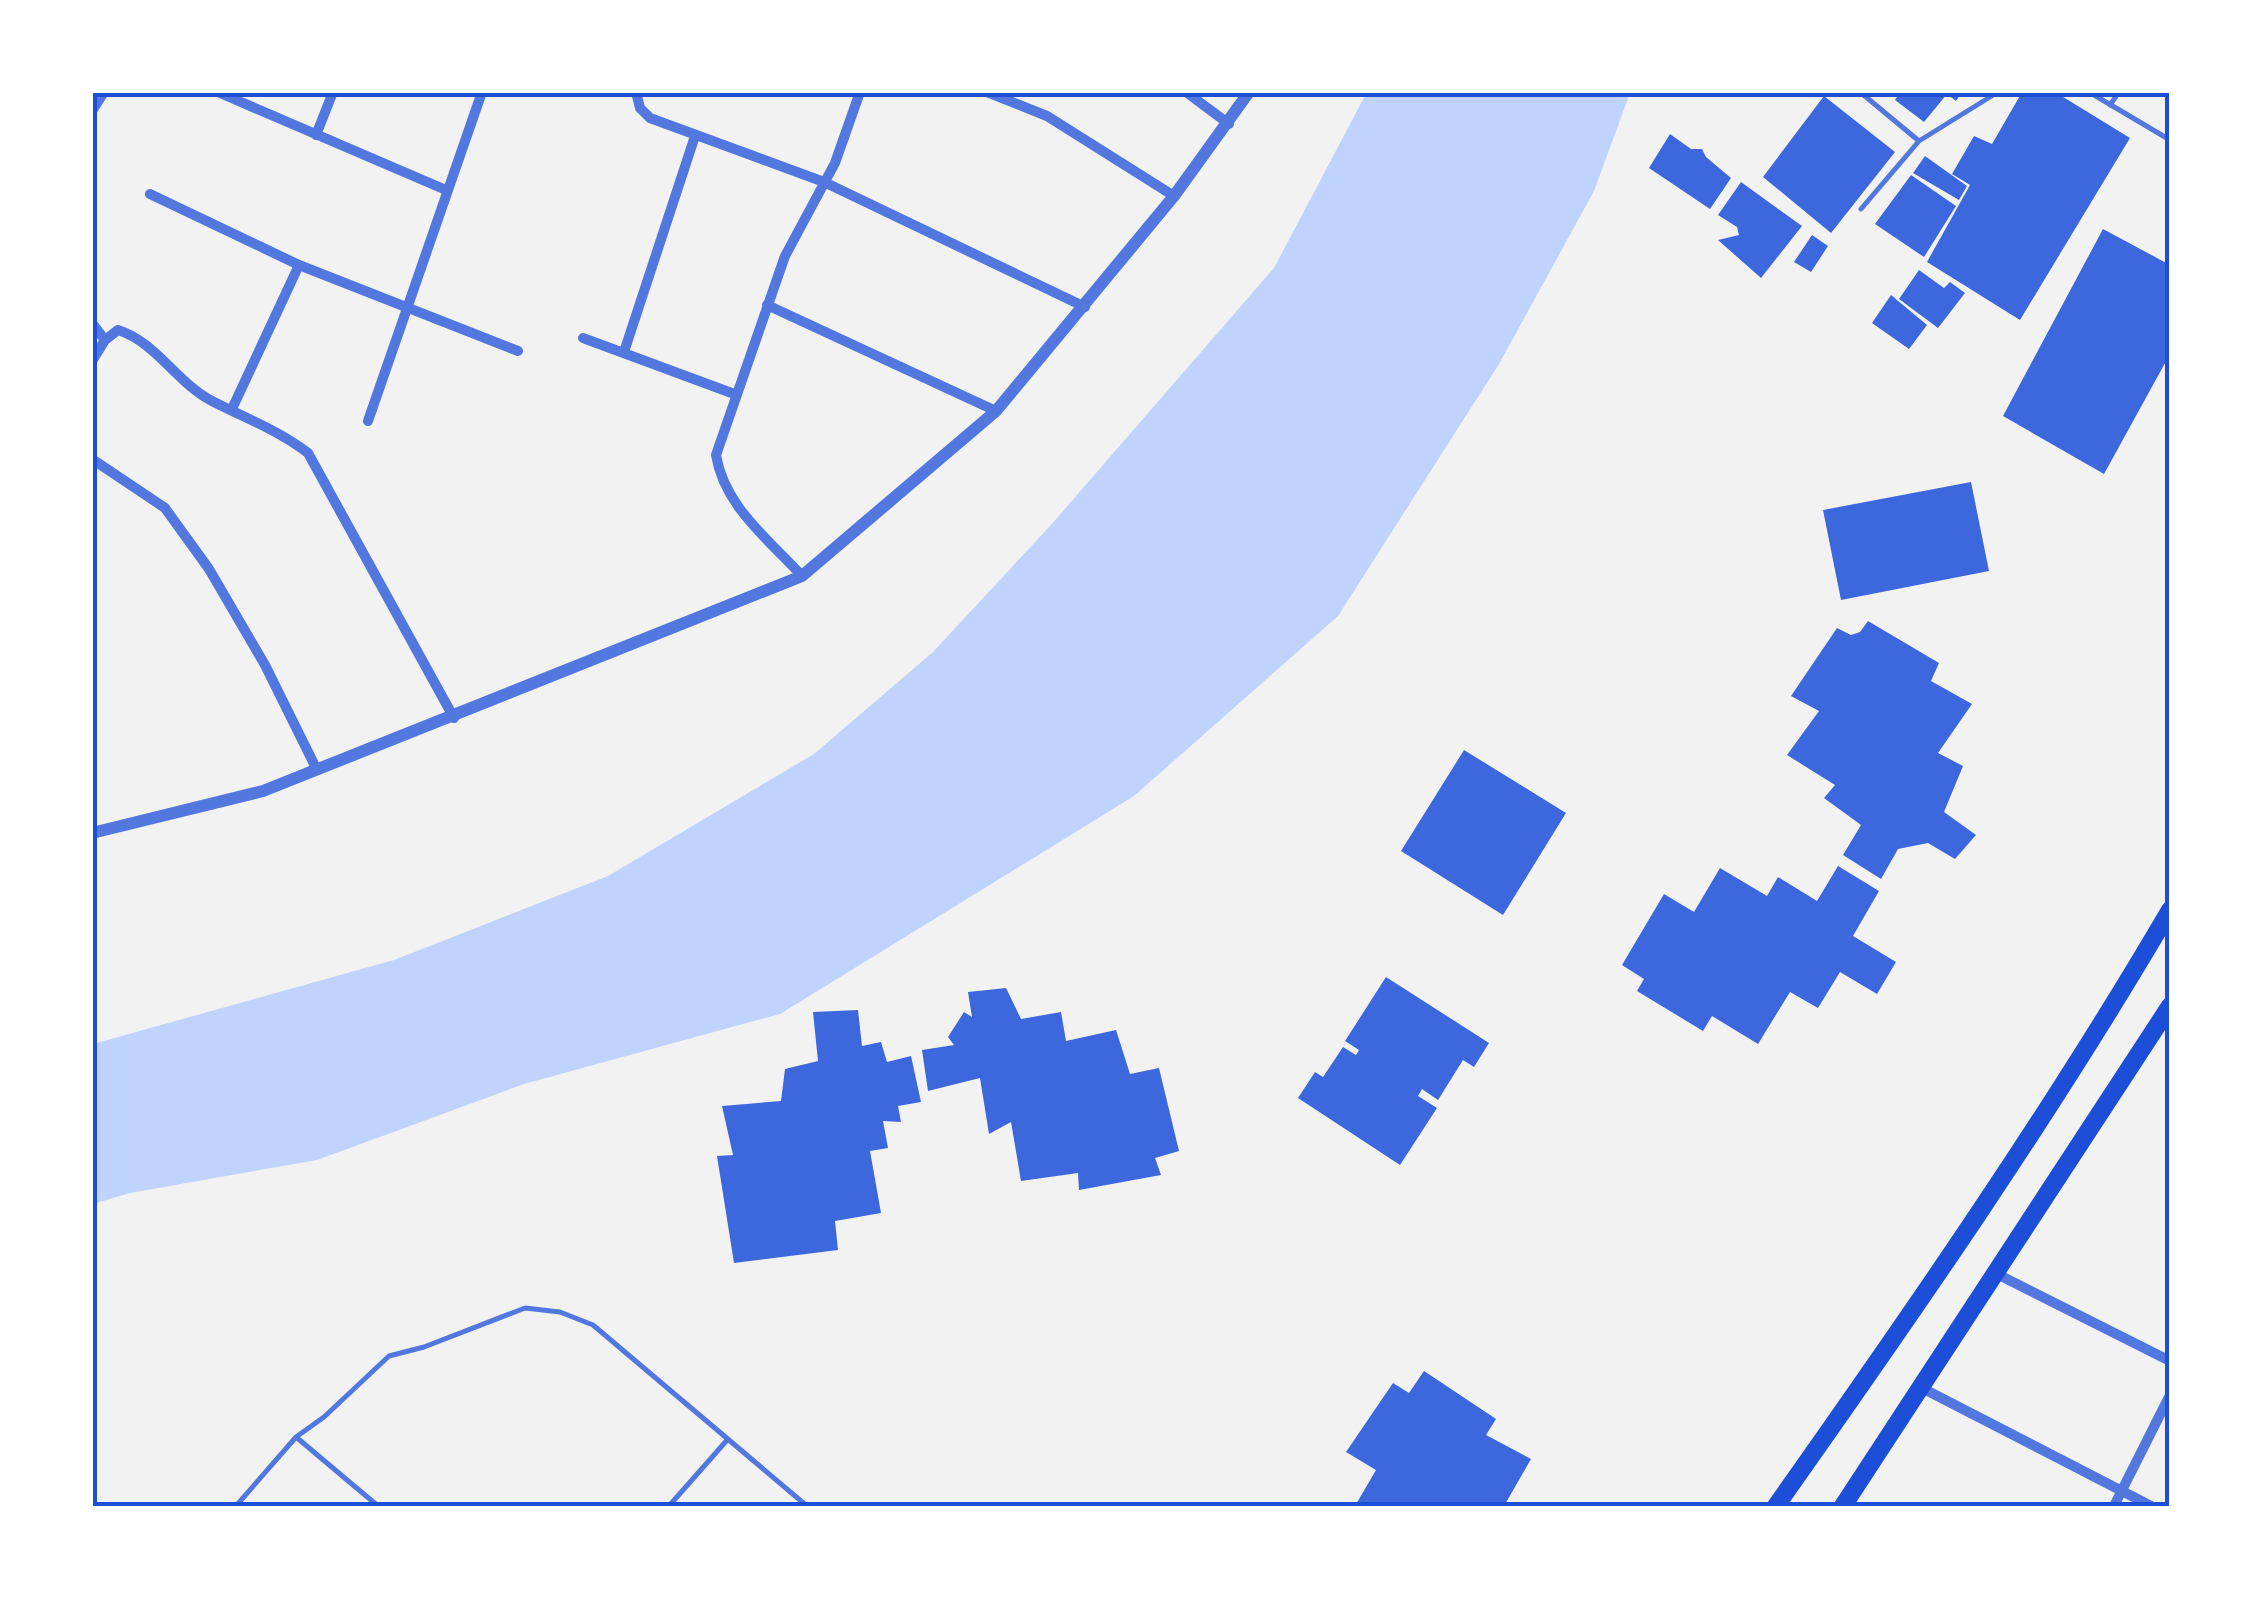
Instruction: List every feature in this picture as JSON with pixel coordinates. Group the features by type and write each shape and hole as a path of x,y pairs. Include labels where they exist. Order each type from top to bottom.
{"main road":[{"path":"1779,1504 2110,1011 2170,910"},
{"path":"1842,1506 2170,1006"}],"street":[{"path":"92,111 104,92"},
{"path":"220,92 446,190"},
{"path":"316,134 333,92"},
{"path":"368,421 482,92"},
{"path":"636,92 640,108 650,118 824,182 1085,307"},
{"path":"802,576 734,502 720,476 716,455 785,256 835,163 860,92"},
{"path":"988,92 1047,116 1174,196"},
{"path":"1186,92 1229,124"},
{"path":"92,833 262,791 454,718 802,576 996,412 1174,196 1249,92"},
{"path":"624,352 696,136"},
{"path":"150,194 299,265 518,351"},
{"path":"232,409 299,265"},
{"path":"767,305 996,412"},
{"path":"92,323 104,340"},
{"path":"92,361 104,340 118,330 134,336 209,400 282,433 308,453 454,718"},
{"path":"583,338 736,396"},
{"path":"92,459 165,508 209,569 265,666 317,770"},
{"path":"1995,1273 2170,1360"},
{"path":"1920,1387 2151,1506"},
{"path":"2114,1506 2170,1394"}],"lane":[{"path":"1860,92 1919,142"},
{"path":"1861,209 1919,142 1998,92"},
{"path":"2089,92 2170,140"},
{"path":"2110,105 2119,92"},
{"path":"236,1506 296,1437 324,1418 390,1356 524,1308 560,1312 592,1324 807,1506"},
{"path":"296,1437 378,1506"},
{"path":"669,1506 728,1439"}],"water":[{"path":"1367,92 1630,93 1594,191 1499,364 1338,616 1134,796 780,1014 524,1084 317,1160 130,1193 93,1204 93,1044 394,960 608,876 814,754 933,652 1050,526 1274,268"}],"building":[{"path":"1900,92 1962,92 1956,101 1947,94 1924,122 1895,100"},
{"path":"2055,92 2130,138 2020,320 1927,262 1970,185 1952,174 1974,136 1992,144 2021,94"},
{"path":"1824,96 1895,152 1831,233 1763,177"},
{"path":"1670,134 1691,149 1702,149 1731,178 1710,209 1649,168"},
{"path":"1925,156 1967,186 1959,200 1913,173"},
{"path":"1911,175 1956,206 1924,257 1875,224"},
{"path":"1741,182 1802,226 1761,278 1718,240 1739,235 1737,227 1718,215"},
{"path":"2103,229 2170,265 2170,354 2104,474 2003,416"},
{"path":"1812,235 1828,246 1811,272 1794,262"},
{"path":"1919,270 1944,288 1950,282 1965,293 1938,328 1899,299"},
{"path":"1891,295 1927,325 1909,349 1872,323"},
{"path":"1971,482 1989,571 1841,600 1823,510"},
{"path":"1868,621 1939,663 1931,681 1972,704 1938,753 1963,766 1944,812 1976,835 1955,859 1928,843 1898,849 1881,879 1843,855 1861,825 1824,798 1835,785 1787,755 1819,711 1791,696 1837,628 1851,635 1860,632"},
{"path":"1464,750 1566,813 1503,915 1401,851"},
{"path":"1838,866 1879,891 1853,936 1896,962 1877,994 1840,972 1818,1008 1790,992 1758,1044 1712,1016 1703,1031 1637,991 1644,979 1622,965 1664,894 1694,912 1720,868 1767,896 1778,877 1817,901"},
{"path":"1386,977 1489,1043 1474,1067 1463,1060 1438,1100 1422,1089 1418,1096 1437,1108 1400,1165 1298,1098 1315,1072 1323,1077 1343,1047 1356,1055 1359,1050 1345,1041"},
{"path":"1006,988 1021,1019 1061,1012 1066,1041 1116,1030 1130,1074 1159,1068 1179,1151 1155,1158 1161,1175 1079,1190 1078,1173 1021,1181 1011,1122 989,1134 980,1078 928,1091 922,1050 954,1045 948,1037 964,1012 972,1017 968,992"},
{"path":"858,1010 862,1046 881,1042 887,1062 911,1056 921,1102 898,1106 901,1122 883,1121 888,1148 870,1151 881,1213 835,1221 838,1250 734,1263 717,1156 733,1155 722,1106 781,1101 785,1069 818,1061 813,1012"},
{"path":"1424,1371 1496,1419 1486,1435 1531,1459 1504,1506 1355,1506 1376,1470 1346,1452 1393,1383 1409,1393"}]}
